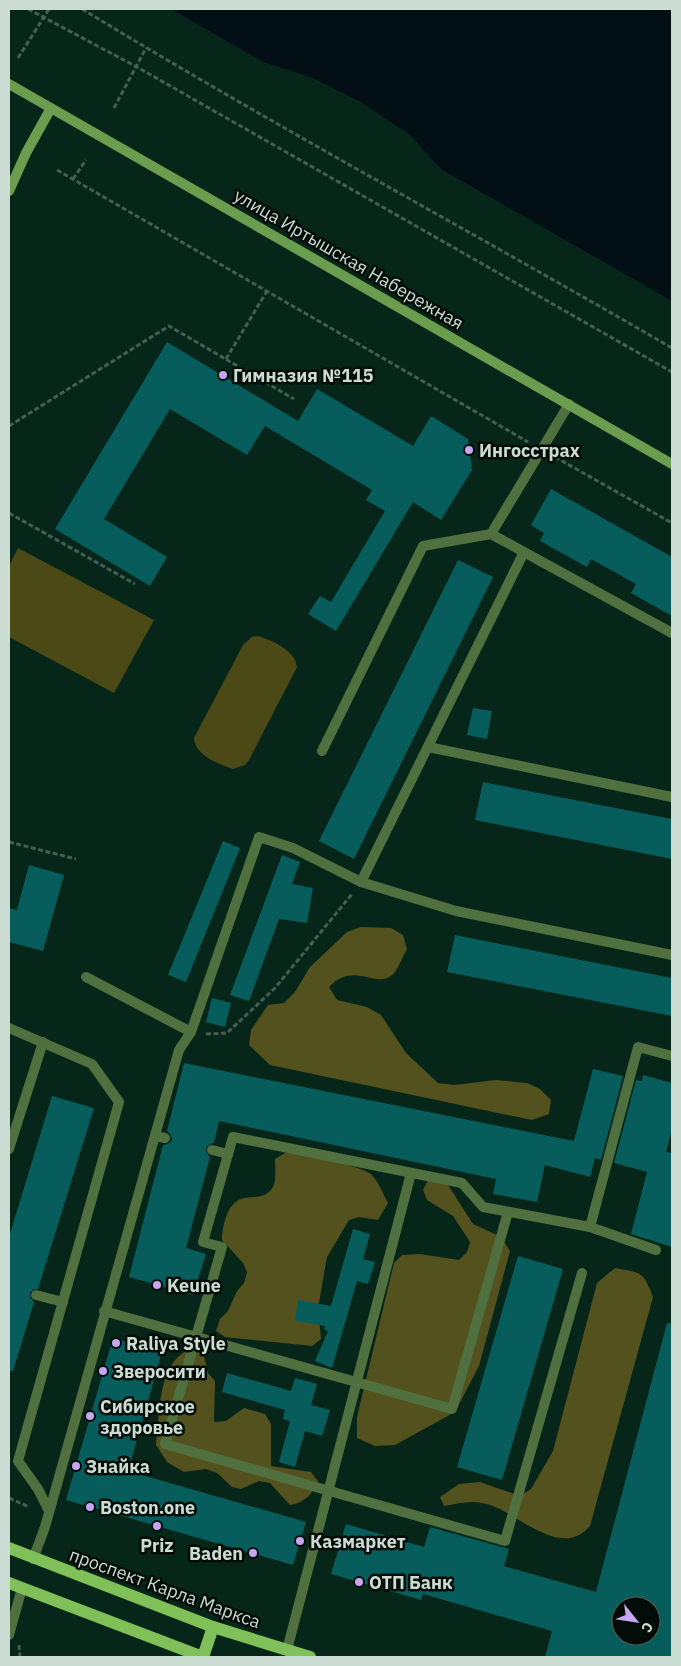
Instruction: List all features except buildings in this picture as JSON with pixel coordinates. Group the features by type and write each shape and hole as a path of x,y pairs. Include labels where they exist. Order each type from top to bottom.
{"main road":[{"name":"улица Иртышская Набережная","path":"9,84 672,464"},
{"path":"9,191 26,153 51,108"},
{"name":"проспект Карла Маркса","path":"9,1548 33,1559 285,1654 310,1657"},
{"path":"9,1583 203,1657 213,1627"}],"lane":[{"path":"491,534 569,404"},
{"path":"322,750 423,546 491,534 672,633"},
{"path":"361,882 524,552"},
{"path":"428,747 672,797"},
{"path":"33,1559 49,1511 104,1311 160,1137 179,1050 191,1032 259,837 293,848 361,882 456,911 672,955"},
{"path":"86,977 191,1032"},
{"path":"9,1028 92,1064 118,1102 18,1461 38,1489 49,1511"},
{"path":"9,1149 43,1042"},
{"path":"590,1228 638,1047 672,1056"},
{"path":"582,1273 505,1541 165,1444 222,1247 203,1242 233,1137 462,1183 482,1207 590,1228 656,1250"},
{"path":"212,1150 228,1154"},
{"path":"285,1654 411,1173"},
{"path":"104,1311 452,1409 508,1212"},
{"path":"36,1295 63,1302"},
{"path":"9,1635 22,1588"}],"path":[{"path":"28,9 137,67 672,372"},
{"path":"18,58 50,9"},
{"path":"82,9 146,48 672,348"},
{"path":"114,108 146,48"},
{"path":"73,180 86,160"},
{"path":"57,170 672,523"},
{"path":"226,359 267,291"},
{"path":"9,426 169,326 294,399"},
{"path":"9,513 135,584"},
{"path":"9,842 76,859"},
{"path":"227,1033 275,988 361,882"}],"shaded area":[{"path":"171,9 672,9 672,301 441,169 410,135 359,101 313,78 263,62"},
{"path":"18,548 154,620 114,693 9,637 9,566"},
{"path":"258,636 288,651 297,667 249,760 245,765 233,769 208,758 198,749 194,738 243,645 252,637"},
{"path":"361,927 391,928 403,935 407,949 396,971 388,978 381,979 357,975 339,979 329,987 337,1000 367,1007 381,1015 406,1053 438,1083 454,1085 496,1080 527,1083 540,1089 551,1100 549,1114 532,1120 270,1065 249,1045 251,1030 268,1005 284,1003 295,992 310,967 347,932"},
{"path":"296,1152 349,1165 367,1172 377,1181 388,1203 378,1220 359,1217 349,1220 327,1257 318,1308 321,1339 312,1346 225,1337 216,1331 220,1319 228,1311 237,1291 244,1283 247,1272 243,1263 222,1240 226,1216 236,1201 268,1193 273,1187 275,1179 275,1159 285,1153"},
{"path":"428,1180 448,1185 473,1224 501,1237 510,1251 479,1366 455,1412 395,1445 375,1446 357,1438 357,1417 394,1263 402,1255 420,1254 459,1260 467,1252 470,1242 453,1216 427,1200 423,1190"},
{"path":"615,1268 631,1271 644,1278 653,1297 590,1526 579,1535 566,1538 553,1537 484,1503 467,1502 444,1506 440,1497 459,1484 480,1482 520,1496 531,1489 553,1451 597,1283"},
{"path":"192,1348 203,1352 208,1373 215,1381 214,1422 226,1421 244,1408 265,1414 271,1424 271,1466 311,1472 318,1481 311,1494 304,1500 290,1505 270,1483 259,1481 241,1489 232,1487 217,1473 206,1469 184,1472 167,1462 156,1445 162,1390 172,1364"}],"place":[{"name":"Гимназия №115","path":"223,375"},
{"name":"Ингосстрах","path":"469,450"},
{"name":"Keune","path":"157,1285"},
{"name":"Raliya Style","path":"116,1343"},
{"name":"Зверосити","path":"103,1371"},
{"name":"Сибирское здоровье","path":"90,1416"},
{"name":"Знайка","path":"76,1466"},
{"name":"Boston.one","path":"90,1507"},
{"name":"Priz","path":"157,1526"},
{"name":"Казмаркет","path":"300,1541"},
{"name":"Baden","path":"253,1553"},
{"name":"ОТП Банк","path":"359,1582"}]}
